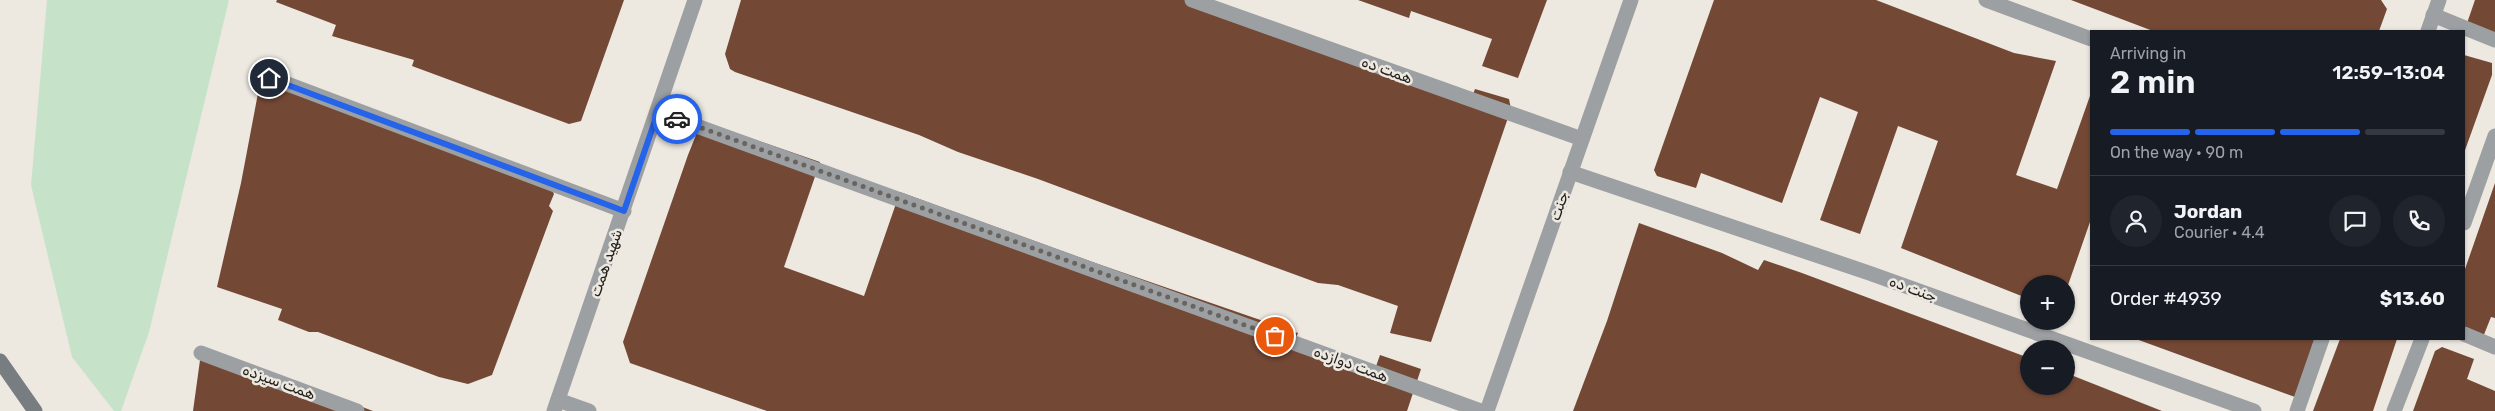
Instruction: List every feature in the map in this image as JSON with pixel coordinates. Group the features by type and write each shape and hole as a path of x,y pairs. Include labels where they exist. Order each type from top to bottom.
{"street":[{"name":"شهید همت","path":"556,406 695,0"},
{"name":"همت ده","path":"1192,0 1582,140"},
{"name":"جنت","path":"1486,411 1631,0"},
{"path":"1986,0 2090,38"},
{"path":"2428,30 2439,0"},
{"path":"2433,16 2495,40"},
{"path":"269,78 624,211"},
{"name":"همت دوازده","path":"658,112 1481,411"},
{"path":"2465,220 2495,136"},
{"name":"جنت ده","path":"1570,172 1869,273 2254,411"},
{"path":"2465,334 2495,347"},
{"path":"2297,411 2322,340"},
{"path":"2394,411 2422,340"},
{"name":"همت سیزده","path":"201,353 357,411"},
{"path":"0,360 35,411"},
{"path":"556,406 589,411"}],"green space":[{"path":"47,0 229,0 149,332 121,411 114,411 72,357 31,185"}],"building":[{"path":"277,0 624,0 581,121 569,124 412,66 414,60 332,36 336,25 276,2"},
{"path":"741,0 1195,0 1470,102 1475,89 1509,99 1511,109 1431,342 1390,333 1398,306 1338,285 1318,283 1038,179 958,152 919,135 735,72 730,69 725,54"},
{"path":"1358,0 1547,0 1518,78 1482,66 1492,39 1411,11 1409,18"},
{"path":"1714,0 1876,0 2014,53 2056,61 2016,175 2057,189 2090,96 2090,222 2072,275 2020,275 2020,295 1901,248 1938,141 1898,126 1860,234 1820,220 1858,112 1820,97 1782,203 1701,173 1696,188 1657,176 1654,170"},
{"path":"2071,0 2381,0 2387,9 2379,30 2150,30"},
{"path":"2475,0 2495,0 2495,37 2465,29"},
{"path":"2465,55 2492,63 2492,75 2465,150"},
{"path":"262,72 544,174 554,194 549,206 553,211 492,375 468,384 439,377 318,332 309,332 278,320 282,309 217,287 241,183"},
{"path":"713,125 820,162 784,267 864,296 900,192 1098,264 1298,333 1294,342 1374,372 1380,355 1421,369 1407,411 767,411 630,363 623,342 688,155 698,130"},
{"path":"2495,183 2495,318 2491,317 2483,337 2465,329 2465,269"},
{"path":"1639,223 1722,253 1758,270 1764,260 1802,273 2020,355 2020,395 2075,395 2075,377 2162,411 1573,411 1607,321"},
{"path":"2139,340 2316,340 2295,397"},
{"path":"2340,340 2397,340 2373,411 2313,411"},
{"path":"2442,347 2474,359 2467,379 2495,391 2495,411 2413,411 2435,351"},
{"path":"201,353 341,399 373,411 193,411"}],"way so far":[{"path":"677,119 1275,336"}],"route":[{"path":"269,78 624,211 658,112 677,119"}]}
